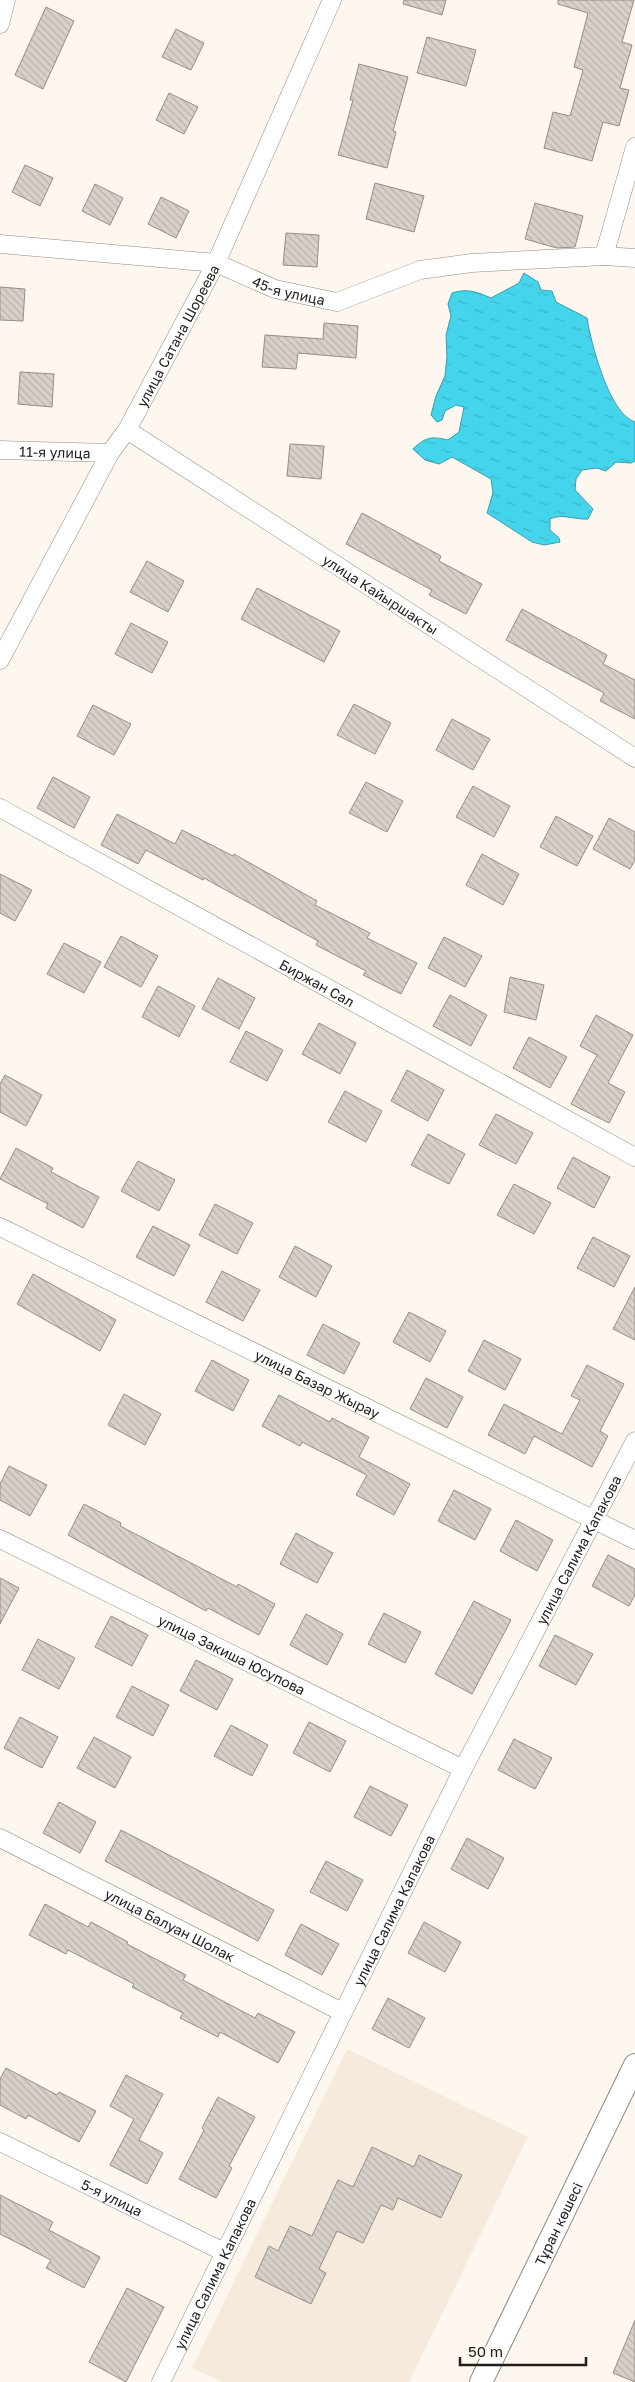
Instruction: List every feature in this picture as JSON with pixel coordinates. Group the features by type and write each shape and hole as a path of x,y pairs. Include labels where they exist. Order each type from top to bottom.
{"street":[{"path":"0,24 6,0"},
{"name":"улица Сатана Шореева","path":"0,660 110,453 127,430 216,263 332,0"},
{"path":"604,256 635,147"},
{"name":"45-я улица","path":"0,244 216,263 275,289 337,302 420,270 472,263 604,256 635,258"},
{"name":"улица Кайыршакты","path":"127,430 635,758"},
{"name":"11-я улица","path":"0,450 110,453"},
{"name":"Биржан Сал","path":"0,808 635,1157"},
{"name":"улица Базар Жырау","path":"0,1227 635,1540"},
{"name":"улица Салима Капакова","path":"161,2382 462,1769 635,1441"},
{"name":"улица Закиша Юсупова","path":"0,1539 462,1769"},
{"name":"улица Балуан Шолак","path":"0,1838 342,2012"},
{"name":"Тұран көшесі","path":"482,2382 635,2065"},
{"name":"5-я улица","path":"0,2142 224,2252"}],"shaded area":[{"path":"347,2049 528,2137 409,2382 222,2382 192,2368"}],"water":[{"path":"524,273 538,282 541,290 552,291 556,302 587,318 597,360 609,392 617,406 635,422 635,461 631,463 616,462 606,471 597,468 582,470 576,479 575,490 593,509 588,519 555,517 550,519 550,530 559,538 560,542 544,545 532,542 487,513 493,493 491,479 452,457 439,464 425,460 413,449 425,440 437,438 448,440 459,432 464,407 456,405 445,411 442,420 437,422 431,415 436,396 445,376 447,356 446,335 451,316 448,304 452,293 472,291 491,298 519,283"}],"building":[{"path":"404,0 446,0 442,15 403,4"},
{"path":"558,0 634,0 622,42 632,45 620,88 629,90 619,126 603,122 592,161 544,148 553,112 570,116 583,70 574,67 588,13 558,4"},
{"path":"46,7 74,21 43,89 15,75"},
{"path":"176,29 204,43 191,70 162,57"},
{"path":"427,37 476,50 466,86 417,73"},
{"path":"359,64 408,77 393,131 396,132 387,168 338,155 353,100 350,100"},
{"path":"169,93 198,107 184,134 156,120"},
{"path":"25,165 53,178 40,206 12,192"},
{"path":"375,183 424,196 414,232 366,219"},
{"path":"95,184 123,198 110,225 82,211"},
{"path":"161,197 189,211 176,238 148,224"},
{"path":"535,203 583,216 575,247 557,248 525,239"},
{"path":"286,233 319,235 317,267 283,265"},
{"path":"0,287 25,289 23,321 0,320"},
{"path":"324,323 358,326 356,358 298,353 296,369 262,367 265,335 323,339"},
{"path":"20,372 54,374 52,407 18,404"},
{"path":"290,444 324,446 321,479 287,476"},
{"path":"362,513 441,556 439,561 482,584 466,614 429,595 432,590 346,544"},
{"path":"147,561 184,581 168,612 130,592"},
{"path":"257,588 340,631 324,662 241,619"},
{"path":"522,609 607,655 603,664 635,680 635,719 600,701 604,693 506,640"},
{"path":"131,623 168,642 152,673 115,654"},
{"path":"354,704 391,723 375,754 337,735"},
{"path":"93,705 131,724 114,755 77,736"},
{"path":"452,719 490,739 473,770 436,750"},
{"path":"53,777 90,797 74,828 37,808"},
{"path":"366,782 403,801 387,832 349,813"},
{"path":"473,786 510,806 494,837 456,817"},
{"path":"117,814 175,844 182,830 233,856 234,854 317,901 315,905 370,933 367,938 417,963 401,994 363,975 366,971 316,945 318,941 204,878 203,880 146,850 138,864 101,845"},
{"path":"556,816 593,836 577,866 540,847"},
{"path":"609,818 635,832 635,860 630,869 593,849"},
{"path":"482,854 519,874 503,905 466,885"},
{"path":"0,874 32,890 15,921 0,913"},
{"path":"121,936 158,956 141,987 104,967"},
{"path":"444,937 482,956 465,987 428,968"},
{"path":"64,943 101,962 84,993 47,974"},
{"path":"510,977 544,985 536,1020 504,1012"},
{"path":"218,978 255,998 239,1029 202,1009"},
{"path":"158,986 195,1006 179,1037 142,1017"},
{"path":"450,995 487,1015 471,1046 433,1026"},
{"path":"596,1015 633,1035 608,1083 625,1092 609,1123 571,1104 597,1055 580,1046"},
{"path":"319,1023 356,1043 340,1074 302,1054"},
{"path":"246,1031 283,1050 267,1081 230,1062"},
{"path":"529,1037 567,1057 550,1088 513,1068"},
{"path":"407,1070 444,1090 428,1121 391,1101"},
{"path":"5,1075 42,1095 26,1126 0,1112 0,1084"},
{"path":"345,1091 382,1111 366,1142 328,1122"},
{"path":"496,1114 533,1133 516,1164 479,1145"},
{"path":"428,1134 465,1154 449,1184 411,1165"},
{"path":"16,1148 53,1168 51,1172 99,1197 83,1228 46,1208 48,1204 0,1179"},
{"path":"573,1157 610,1177 594,1208 557,1188"},
{"path":"138,1161 175,1180 159,1211 121,1191"},
{"path":"514,1184 551,1203 534,1234 497,1215"},
{"path":"215,1204 253,1223 237,1254 199,1235"},
{"path":"153,1226 190,1245 174,1276 136,1257"},
{"path":"593,1237 630,1256 614,1287 577,1268"},
{"path":"295,1246 332,1266 316,1297 279,1277"},
{"path":"222,1271 260,1290 243,1321 206,1302"},
{"path":"33,1274 116,1320 100,1351 17,1304"},
{"path":"635,1287 635,1340 613,1329"},
{"path":"409,1312 446,1331 430,1362 393,1342"},
{"path":"323,1324 360,1343 344,1374 307,1355"},
{"path":"484,1340 521,1359 505,1390 468,1371"},
{"path":"212,1360 249,1380 233,1411 195,1391"},
{"path":"587,1365 624,1384 600,1431 608,1436 592,1467 534,1436 525,1454 488,1435 504,1404 562,1434 580,1400 571,1396"},
{"path":"426,1378 463,1397 447,1428 410,1409"},
{"path":"124,1394 161,1414 145,1445 108,1425"},
{"path":"279,1395 330,1422 332,1418 369,1437 359,1457 410,1484 394,1515 356,1495 367,1475 302,1442 300,1446 262,1426"},
{"path":"9,1466 47,1485 30,1516 0,1500 0,1484"},
{"path":"454,1490 491,1509 475,1540 438,1521"},
{"path":"84,1504 121,1523 120,1526 237,1587 238,1584 275,1604 259,1635 208,1608 206,1611 68,1535"},
{"path":"516,1520 553,1540 537,1571 500,1551"},
{"path":"296,1533 333,1553 317,1583 280,1564"},
{"path":"608,1555 635,1569 635,1595 629,1606 592,1586"},
{"path":"0,1578 19,1588 0,1624"},
{"path":"474,1601 511,1620 472,1694 435,1674"},
{"path":"384,1613 421,1632 405,1663 368,1644"},
{"path":"306,1614 343,1634 327,1665 290,1645"},
{"path":"111,1616 148,1635 132,1666 95,1647"},
{"path":"555,1635 593,1654 576,1685 539,1666"},
{"path":"38,1639 75,1658 59,1689 22,1670"},
{"path":"196,1660 233,1679 217,1710 180,1691"},
{"path":"132,1686 169,1705 153,1736 116,1717"},
{"path":"20,1717 58,1737 42,1768 4,1748"},
{"path":"309,1722 346,1741 330,1772 293,1753"},
{"path":"231,1725 268,1745 252,1776 214,1756"},
{"path":"94,1737 131,1757 115,1788 77,1768"},
{"path":"514,1739 552,1758 535,1789 498,1770"},
{"path":"370,1786 408,1805 391,1836 354,1817"},
{"path":"59,1802 96,1822 80,1853 43,1833"},
{"path":"121,1830 274,1910 258,1941 105,1861"},
{"path":"467,1838 504,1858 488,1889 451,1869"},
{"path":"326,1861 363,1880 347,1911 310,1892"},
{"path":"45,1904 88,1927 91,1922 128,1942 127,1944 186,1975 183,1980 255,2018 258,2013 295,2032 278,2063 220,2032 218,2037 180,2018 183,2013 132,1987 134,1984 68,1950 66,1954 29,1935"},
{"path":"424,1922 461,1942 445,1972 408,1953"},
{"path":"301,1924 339,1944 322,1975 285,1955"},
{"path":"388,1998 425,2018 409,2048 372,2029"},
{"path":"6,2068 57,2095 59,2092 96,2111 79,2142 28,2115 26,2119 0,2105 0,2079"},
{"path":"126,2075 163,2094 139,2140 163,2153 147,2184 110,2165 134,2119 110,2106"},
{"path":"218,2097 255,2117 229,2166 232,2168 216,2198 179,2179 204,2130 202,2128"},
{"path":"372,2147 414,2167 419,2155 462,2175 441,2218 398,2198 393,2210 381,2205 363,2243 337,2231 319,2269 326,2273 311,2304 255,2277 269,2246 278,2251 290,2226 312,2236 338,2180 353,2187"},
{"path":"0,2195 53,2222 49,2230 100,2257 84,2288 46,2268 51,2260 0,2234"},
{"path":"127,2288 164,2307 126,2382 89,2362"},
{"path":"635,2320 635,2382 613,2373"}]}
